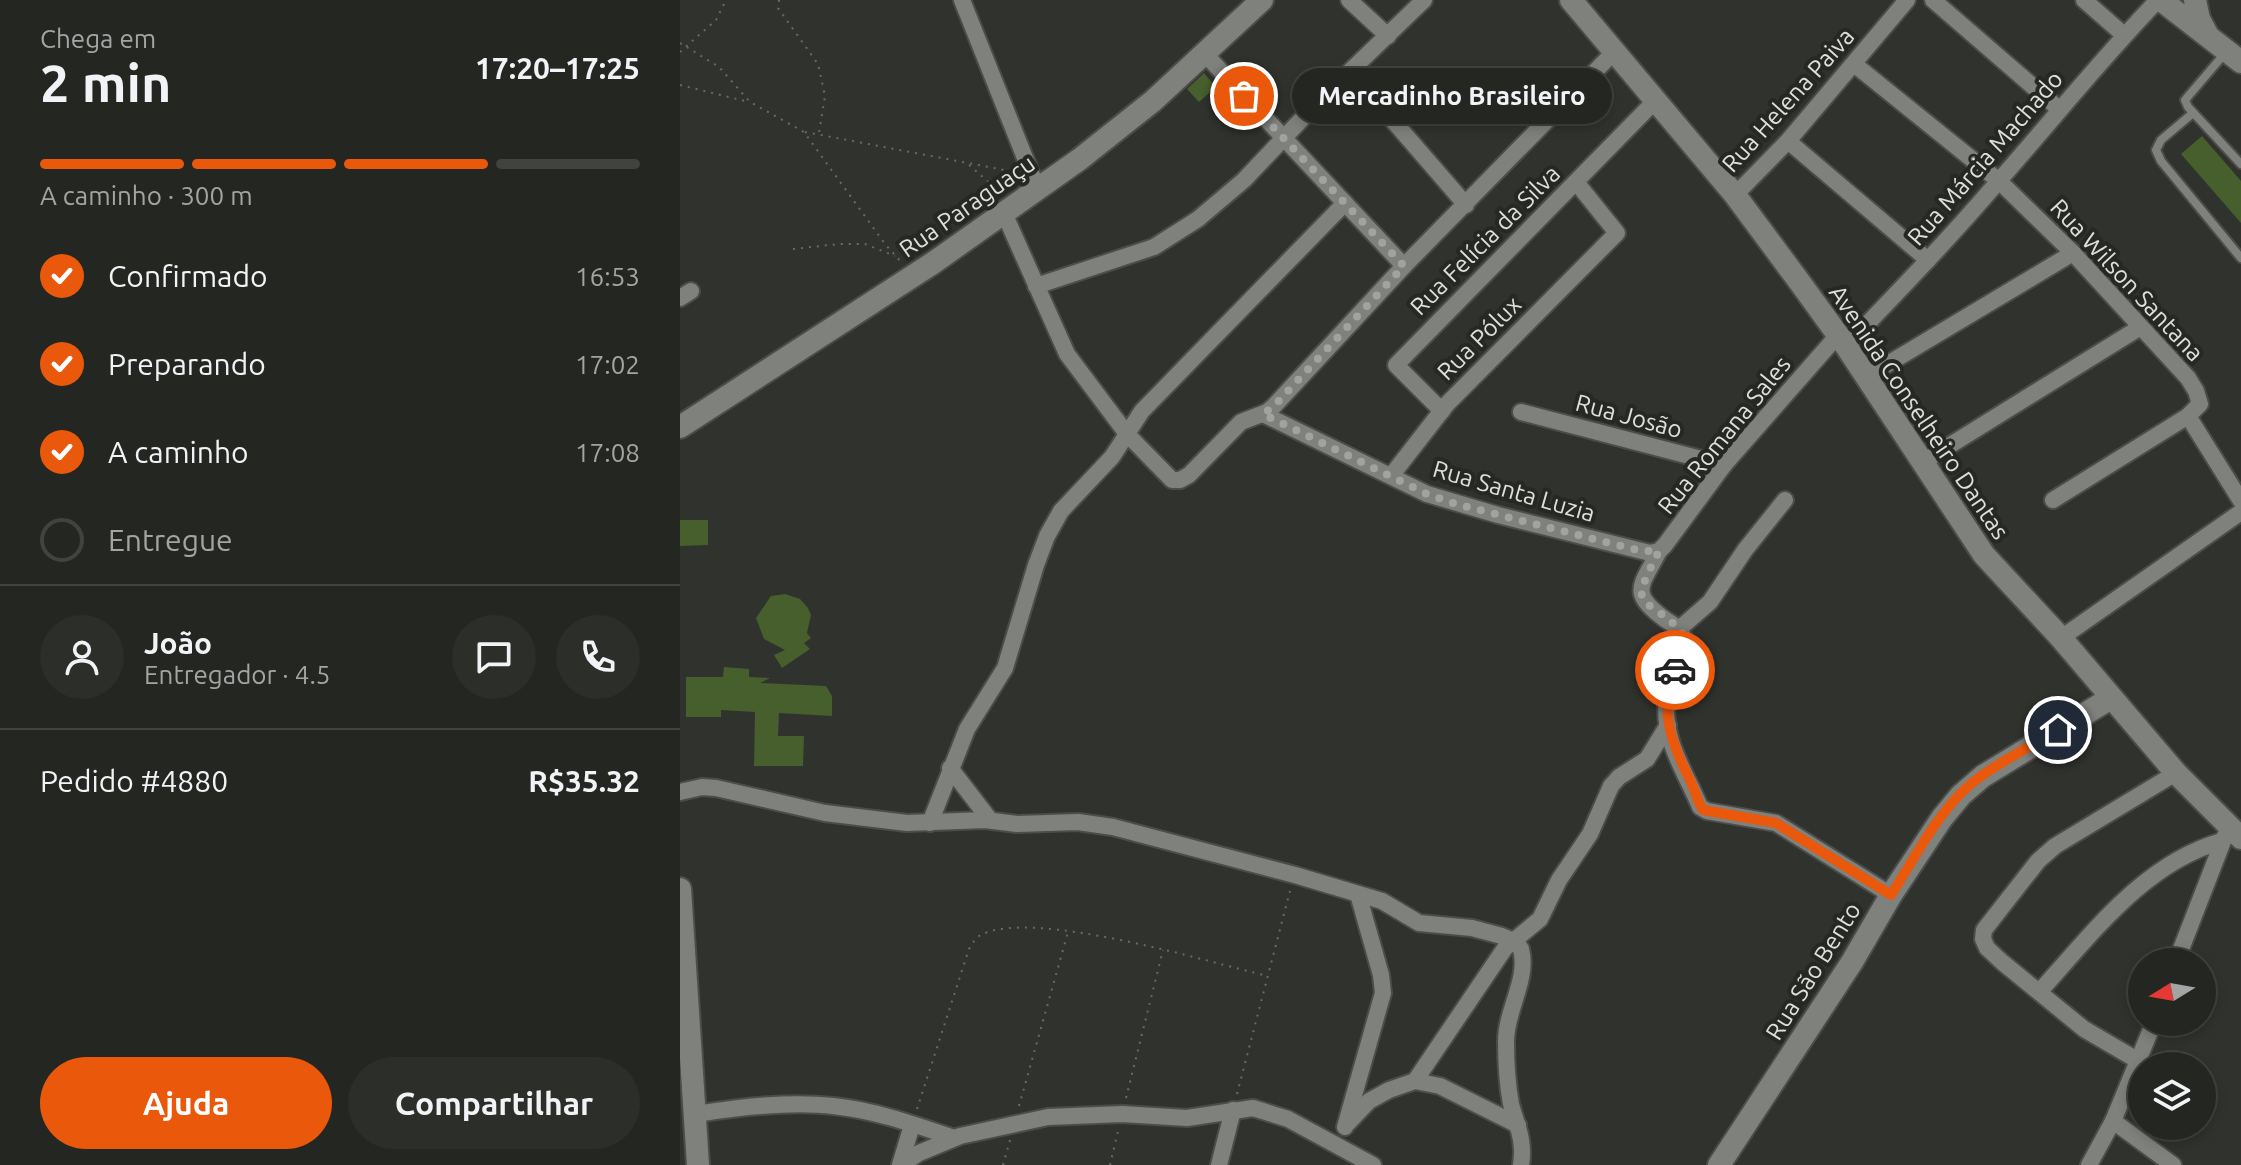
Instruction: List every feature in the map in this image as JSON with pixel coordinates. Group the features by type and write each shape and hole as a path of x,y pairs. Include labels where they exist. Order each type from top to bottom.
{"street":[{"path":"962,0 1034,182"},
{"name":"Rua Paraguaçu","path":"680,427 914,276 1004,213 1034,182 1121,128 1262,0"},
{"path":"1349,0 1388,36"},
{"path":"1036,286 1121,259 1175,236 1244,180 1424,0"},
{"name":"Avenida Conselheiro Dantas","path":"1571,0 1735,195 1842,340 1969,537 2061,638 2231,836"},
{"name":"Rua Helena Paiva","path":"1735,195 1788,141 1907,0"},
{"path":"1933,0 2059,109"},
{"path":"2084,0 2124,35"},
{"path":"2159,0 2226,51"},
{"name":"Rua Márcia Machado","path":"1842,340 1928,260 2124,35 2159,0"},
{"path":"2195,0 2199,19 2226,51"},
{"path":"1004,213 1067,354 1127,434 1166,477 1180,480 1189,475 1241,422 1274,406 1404,266 1615,51"},
{"path":"1205,54 1404,266"},
{"name":"Rua Wilson Santana","path":"1854,64 1999,181 2073,253 2188,378 2200,404 2188,416"},
{"name":"Rua Felícia da Silva","path":"1442,411 1396,365 1654,102"},
{"path":"1389,116 1466,205"},
{"path":"1788,141 1928,260"},
{"name":"Rua Pólux","path":"1384,472 1617,233 1576,182"},
{"path":"930,823 967,729 1005,668 1047,536 1061,511 1112,457 1142,411 1345,203"},
{"path":"1866,377 2073,253"},
{"path":"1923,462 2139,328"},
{"name":"Rua Romana Sales","path":"1641,551 1659,551 1724,465 1842,340"},
{"name":"Rua Josão","path":"1521,412 1724,465"},
{"name":"Rua Santa Luzia","path":"1263,414 1456,504 1641,551"},
{"path":"2053,500 2188,416 2241,501"},
{"path":"1679,629 1710,602 1745,550 1785,500"},
{"path":"2061,638 2241,512"},
{"path":"1659,551 1642,582 1643,600 1679,629 1684,638 1667,700 1668,725 1677,756 1703,810 1776,823 1891,895"},
{"name":"Rua São Bento","path":"1719,1165 1942,818 1972,783 2111,698"},
{"path":"1415,1081 1455,1019 1513,940 1540,919 1559,880 1590,834 1611,786 1619,777 1647,759 1668,725"},
{"path":"950,768 990,820"},
{"path":"2128,1055 2084,1029 1987,948 1983,939 1984,930 2045,854 2063,840 2176,773"},
{"path":"680,792 702,787 716,788 825,813 907,823 990,820 1017,824 1078,822 1113,827 1382,901 1419,923 1472,928 1513,940 1521,949 1523,968 1506,1036 1506,1060 1511,1102 1524,1147 1521,1165"},
{"path":"2040,991 2125,899 2184,855 2231,836"},
{"path":"2182,948 2231,836"},
{"path":"680,889 698,1165"},
{"path":"1337,1145 1345,1127 1383,993 1381,975 1358,894"},
{"path":"1345,1127 1369,1101 1415,1081 1440,1086 1518,1125"},
{"path":"2089,1165 2113,1121 2128,1083"},
{"path":"696,1114 789,1105 833,1106 954,1138"},
{"path":"900,1165 954,1138 1048,1117 1122,1114 1187,1118 1253,1108 1277,1115 1373,1165"},
{"path":"1221,1162 1233,1110"},
{"path":"2113,1121 2173,1165"},
{"path":"900,1165 912,1125"}],"lane":[{"path":"2226,51 2185,100 2193,113 2241,164"},
{"path":"2193,113 2161,140 2156,150 2161,161 2241,258"}],"path":[{"path":"680,52 716,20 726,0"},
{"path":"779,0 778,8 818,64 825,96 819,135"},
{"path":"680,43 719,67 750,102"},
{"path":"680,85 750,102 804,132 968,164 1034,182"},
{"path":"804,132 896,257 914,276"},
{"path":"968,164 992,185 1004,213"},
{"path":"793,249 865,244 896,257"},
{"path":"1233,1110 1295,875"},
{"path":"912,1125 969,949 975,940 990,932 1016,928 1069,930 1267,976"},
{"path":"1003,1165 1069,930"},
{"path":"1110,1165 1163,950"}],"building":[{"path":"1204,73 1216,87 1199,102 1187,89"},
{"path":"2202,136 2241,181 2241,223 2181,154"},
{"path":"680,520 708,520 708,545 680,546"},
{"path":"785,594 800,599 808,608 811,615 807,633 811,638 804,643 810,649 782,668 774,655 785,650 764,639 756,618 771,596"},
{"path":"724,667 749,669 749,677 770,678 760,683 826,686 832,696 832,716 779,713 778,736 804,736 803,766 754,766 755,712 721,710 721,717 686,717 686,677 723,677"}],"way so far":[{"path":"1244,96 1404,266 1274,406 1263,414 1427,494 1641,551 1659,551 1642,582 1641,591 1646,605 1682,632 1684,644 1675,670"}],"place":[{"name":"Mercadinho Brasileiro","path":"1244,96"}],"route":[{"path":"1675,670 1667,700 1669,732 1700,807 1715,813 1776,823 1891,895 1942,818 1972,783 2058,730"}]}
